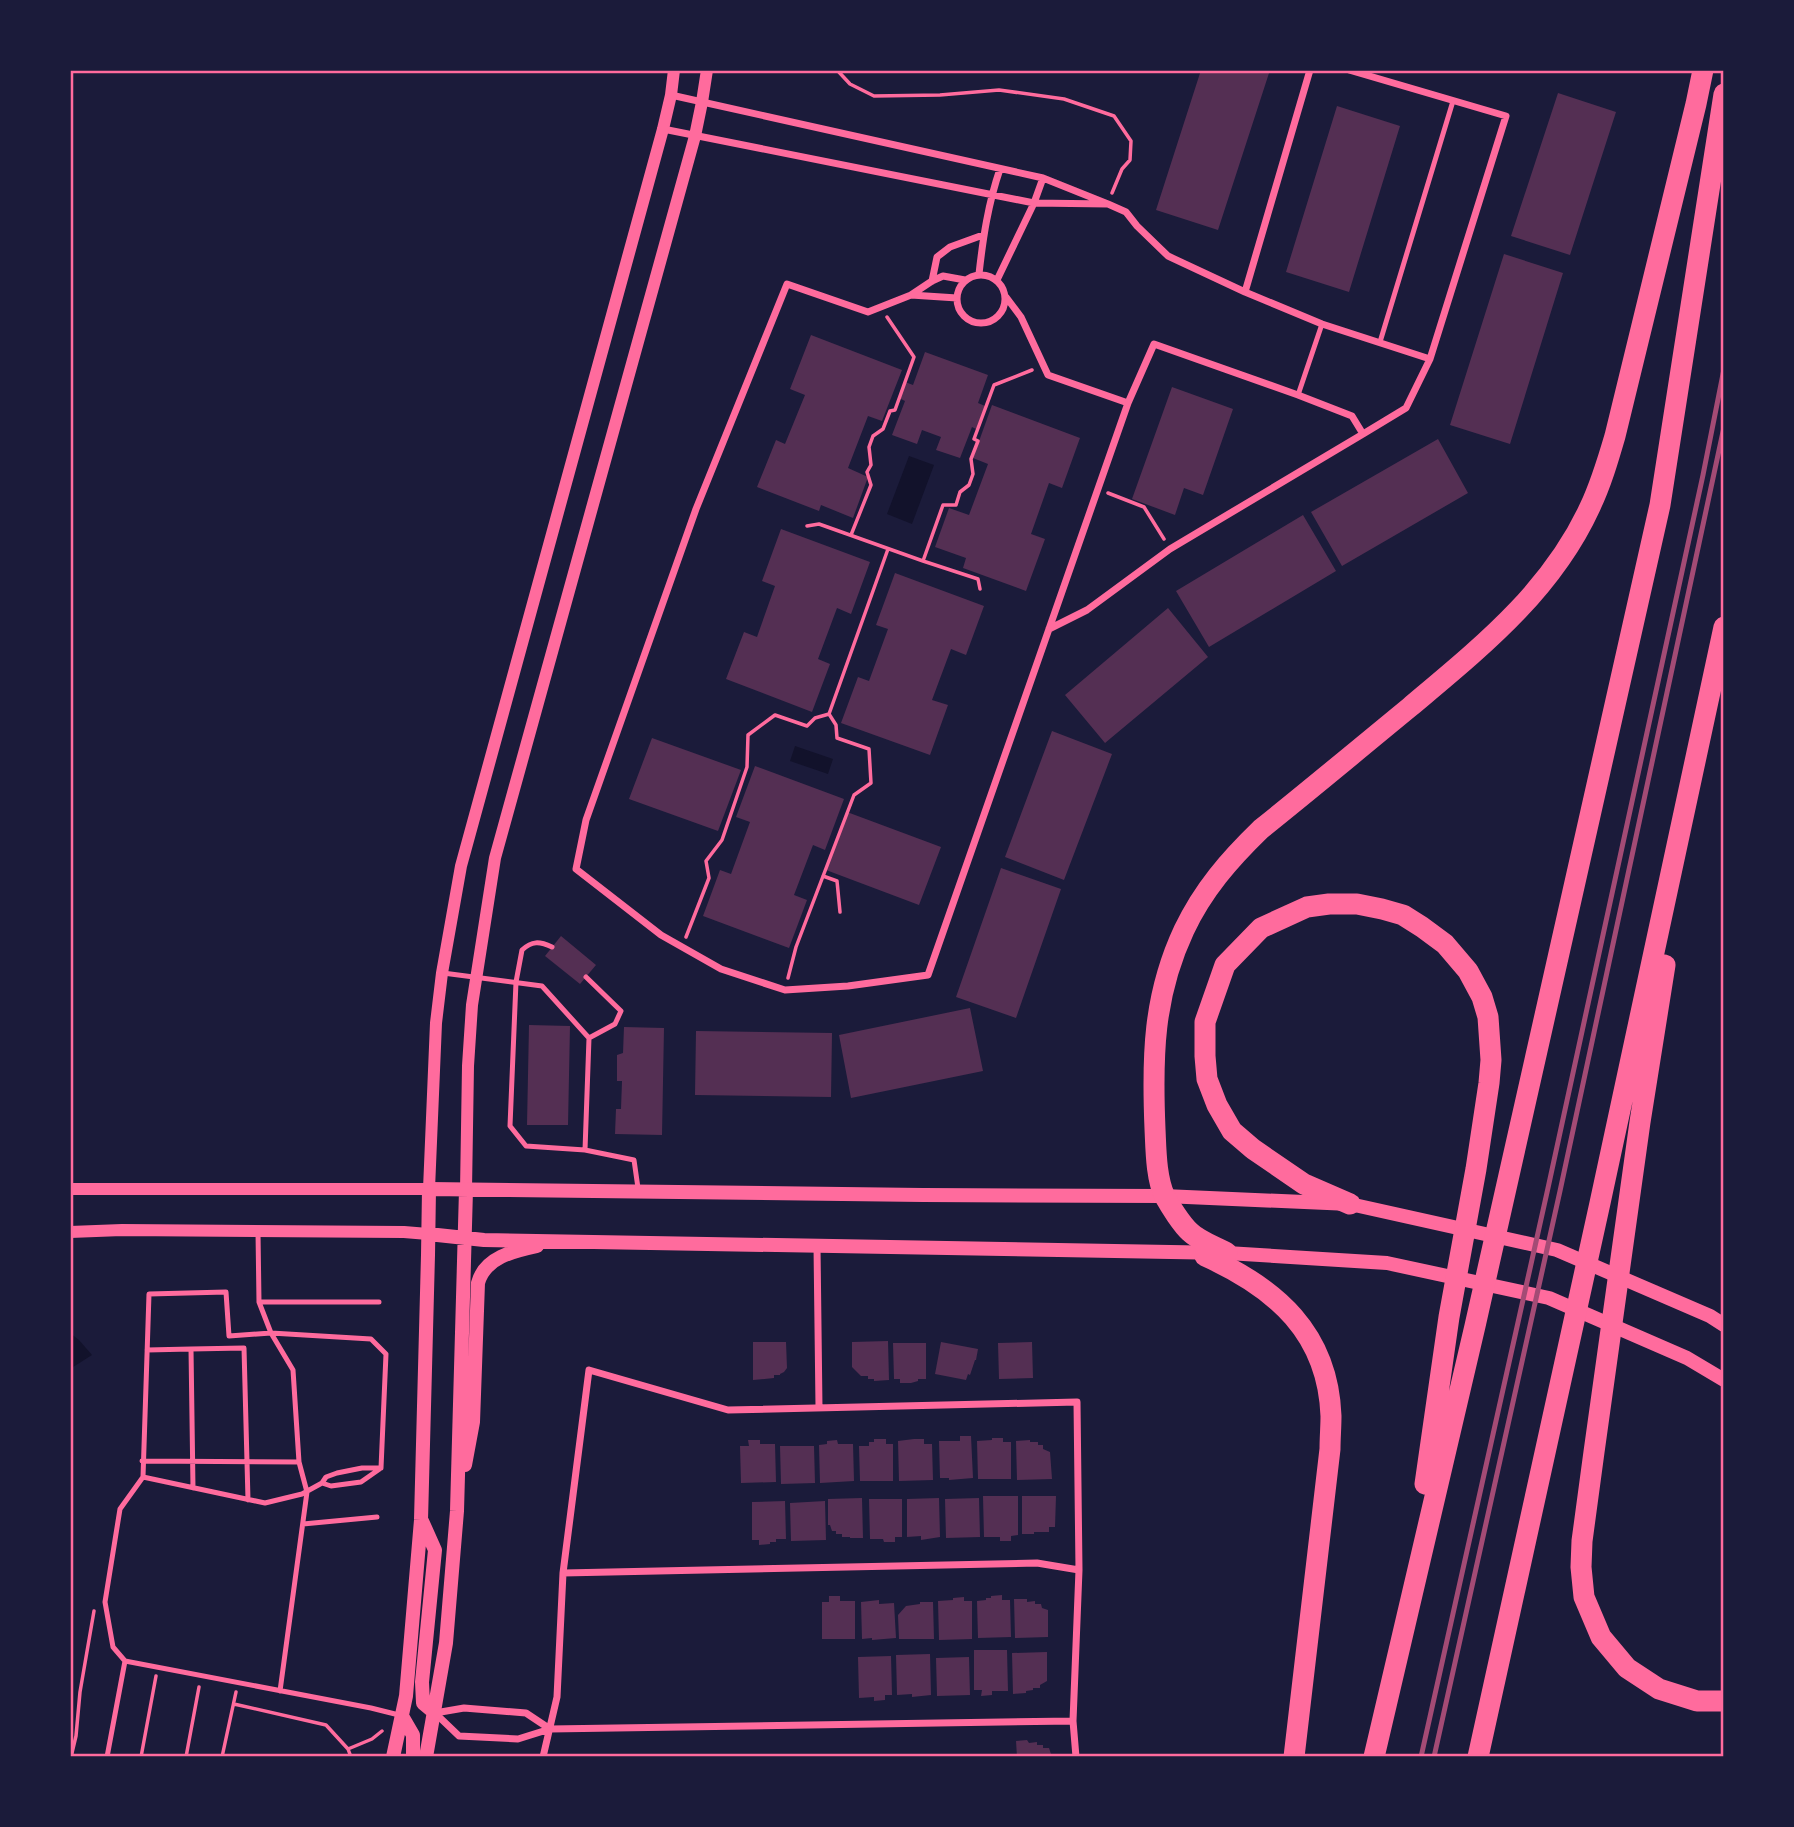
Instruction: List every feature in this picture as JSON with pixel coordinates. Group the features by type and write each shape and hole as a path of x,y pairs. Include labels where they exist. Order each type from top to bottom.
{"highway":[{"path":"1227,1253 1190,1233 1164,1196 1157,1164 1153,1054 1157,1012 1167,972 1184,930 1205,891 1230,859 1261,829 1483,646 1525,604 1572,541 1590,508 1615,436 1703,70"},
{"path":"1374,1757 1475,1326 1660,505 1724,94"},
{"path":"1478,1757 1724,627"},
{"path":"1699,739 1640,1122 1582,1541 1581,1567 1584,1597 1601,1637 1627,1668 1659,1689 1697,1701 1724,1701"},
{"path":"1350,1204 1304,1184 1253,1149 1232,1130 1217,1105 1207,1079 1205,1022 1225,965 1261,928 1307,907 1329,904 1357,904 1402,915 1445,944 1468,971 1482,997 1490,1034 1489,1083 1449,1317 1406,1622"},
{"path":"1199,1254 1260,1284 1284,1304 1303,1328 1318,1354 1326,1382 1331,1415 1330,1449 1294,1757"}],"main road":[{"path":"393,1757 406,1696 421,1520 429,1189 1164,1196 1350,1204 1557,1250 1710,1316 1724,1325"},
{"path":"426,1757 446,1643 457,1511 466,1190"},
{"path":"428,1234 556,1241 1227,1253 1387,1263 1549,1298 1687,1358 1724,1380"},
{"path":"457,1511 473,1422 480,1276 493,1261 503,1256 556,1241"},
{"path":"421,1520 435,1550 422,1682 423,1703 435,1713"},
{"path":"402,1716 413,1735 413,1757"}],"street":[{"path":"70,1189 429,1189 436,1023 461,866 663,129 674,70"},
{"path":"466,1190 468,1066 476,977 495,858 695,136 707,70"},
{"path":"1245,292 1310,70"},
{"path":"1049,629 1087,610 1170,549 1405,408 1430,359 1506,116 1349,70"},
{"path":"671,95 1043,178 1126,212 1168,256 1322,324 1430,359"},
{"path":"663,129 1034,203 1108,204"},
{"path":"979,274 991,195 1000,169"},
{"path":"997,280 1043,178"},
{"path":"932,281 937,257 950,247 983,235"},
{"path":"1006,297 1001,313 984,323 976,323 965,317 957,305 957,298 965,280 979,274 997,280 1021,317 1048,375 1128,403"},
{"path":"965,280 943,276 911,295 868,312 787,284 696,509 586,820 576,869 661,935 721,969 785,990 848,986 928,975 1128,403 1154,344 1352,416 1363,434"},
{"path":"911,295 957,298"},
{"path":"70,1232 428,1234"},
{"path":"817,1246 820,1407"},
{"path":"543,1757 557,1697 564,1573 589,1370 728,1409 1077,1402 1079,1570 1073,1721 1076,1757"},
{"path":"564,1573 1037,1563 1079,1570"},
{"path":"435,1713 464,1708 526,1713 550,1729"},
{"path":"435,1713 459,1736 518,1739 550,1729 1073,1721"}],"lane":[{"path":"1380,342 1452,101"},
{"path":"1298,395 1322,324"},
{"path":"552,947 542,943 530,943 522,950 516,982 510,1126 526,1146 585,1150 634,1160 638,1192"},
{"path":"442,973 542,986 589,1038 585,1150"},
{"path":"586,977 621,1011 615,1024 589,1038"},
{"path":"258,1231 259,1303 271,1333 293,1370 299,1462 307,1492 281,1691"},
{"path":"230,1348 226,1292 149,1294 143,1477 120,1509 105,1602 113,1647 125,1661 402,1716"},
{"path":"259,1303 379,1302"},
{"path":"229,1336 271,1333 371,1339 386,1354 381,1468"},
{"path":"147,1350 244,1348 248,1500"},
{"path":"191,1349 193,1488"},
{"path":"142,1461 299,1462"},
{"path":"143,1477 265,1503 307,1492 322,1483 326,1477 337,1473 362,1468 381,1468"},
{"path":"322,1483 331,1486 361,1482 381,1468"},
{"path":"303,1524 377,1517"},
{"path":"107,1757 125,1661"}],"path":[{"path":"837,70 850,84 874,96 940,95 999,90 1064,99 1114,116 1131,141 1130,160 1122,169 1108,204"},
{"path":"851,536 871,485 867,472 871,465 869,447 873,436 883,429 890,411 895,410 914,357 880,307"},
{"path":"923,561 943,505 956,505 960,492 969,485 972,474 971,458 978,441 974,439 994,385 1044,366"},
{"path":"1099,489 1144,507 1170,549"},
{"path":"807,526 819,524 978,579 981,589"},
{"path":"829,714 888,549"},
{"path":"683,947 709,878 706,861 722,840 747,767 748,735 775,715 807,726 815,718 829,714"},
{"path":"785,990 796,947 854,795 871,783 869,749 837,738 836,725 829,714"},
{"path":"823,876 837,881 840,912"},
{"path":"71,1757 97,1597 105,1602"},
{"path":"141,1757 158,1667"},
{"path":"186,1757 202,1676"},
{"path":"222,1757 238,1684"},
{"path":"234,1704 326,1725 348,1749 351,1757"},
{"path":"348,1749 372,1739 402,1716"}],"shaded area":[{"path":"909,456 934,465 912,524 887,514"},
{"path":"795,746 833,759 828,774 790,761"},
{"path":"70,1333 92,1355 70,1369"}],"building":[{"path":"1201,70 1270,70 1218,230 1156,210"},
{"path":"1558,93 1616,112 1570,255 1511,236"},
{"path":"1337,106 1400,126 1349,292 1286,272"},
{"path":"1504,254 1563,273 1510,444 1450,425"},
{"path":"811,335 902,370 882,421 868,416 848,468 868,477 853,518 821,505 819,511 757,487 776,440 785,444 805,395 790,389"},
{"path":"925,352 988,375 978,403 985,406 976,429 972,427 960,458 936,450 941,437 922,430 917,444 892,435 905,401 899,398 905,382 913,385"},
{"path":"1172,387 1233,409 1203,495 1184,488 1175,515 1132,499"},
{"path":"992,405 1080,438 1062,488 1049,483 1031,534 1045,539 1026,591 963,568 966,558 935,547 949,508 969,515 988,464 973,458"},
{"path":"1438,439 1468,493 1342,566 1311,512"},
{"path":"1303,515 1336,571 1209,647 1176,591"},
{"path":"781,529 870,562 851,614 837,608 818,659 830,664 812,712 726,679 744,632 757,637 775,586 762,581"},
{"path":"895,573 984,606 966,655 951,649 932,700 948,705 930,755 841,723 858,677 869,681 888,629 876,625"},
{"path":"1168,608 1208,657 1105,743 1065,695"},
{"path":"1052,731 1112,754 1064,880 1005,857"},
{"path":"652,738 741,770 718,831 629,799"},
{"path":"755,766 844,799 825,850 813,845 794,895 807,900 789,948 703,916 720,870 731,874 750,822 736,817"},
{"path":"847,812 941,847 919,905 826,870"},
{"path":"1001,868 1061,889 1016,1018 956,997"},
{"path":"561,936 596,965 580,984 545,956"},
{"path":"970,1008 983,1071 851,1098 839,1035"},
{"path":"529,1025 570,1026 568,1125 527,1125"},
{"path":"624,1027 664,1028 662,1135 615,1134 616,1109 621,1109 622,1081 617,1081 617,1055 623,1053"},
{"path":"696,1031 832,1033 831,1097 695,1095"},
{"path":"888,1341 889,1380 868,1379 868,1376 861,1376 852,1367 852,1342"},
{"path":"753,1342 786,1342 787,1368 784,1372 774,1375 774,1378 753,1380"},
{"path":"941,1342 978,1349 976,1360 966,1380 935,1374"},
{"path":"1032,1342 1033,1378 999,1379 998,1343"},
{"path":"893,1343 926,1343 926,1379 900,1383 900,1379 894,1379"},
{"path":"960,1436 971,1436 973,1478 940,1478 939,1441 960,1441"},
{"path":"1003,1438 1003,1442 1011,1442 1011,1479 978,1479 977,1441"},
{"path":"874,1439 886,1439 886,1444 893,1444 893,1481 860,1481 859,1446 869,1446 869,1442 874,1442"},
{"path":"924,1439 924,1444 932,1444 933,1480 899,1481 898,1441"},
{"path":"748,1440 760,1440 760,1444 775,1444 776,1482 741,1483 740,1446 749,1446"},
{"path":"837,1440 838,1444 853,1444 854,1481 820,1483 819,1445"},
{"path":"1030,1440 1043,1445 1043,1449 1050,1452 1052,1479 1017,1480 1016,1441"},
{"path":"780,1446 814,1446 815,1483 781,1484"},
{"path":"983,1496 1018,1496 1018,1535 1011,1536 1011,1541 1000,1541 1000,1537 984,1537"},
{"path":"1022,1496 1056,1496 1055,1527 1049,1527 1049,1532 1022,1534"},
{"path":"862,1498 863,1538 842,1537 842,1534 832,1531 828,1525 828,1499"},
{"path":"939,1498 940,1537 921,1540 921,1536 907,1537 907,1499"},
{"path":"979,1498 980,1537 946,1538 945,1499"},
{"path":"869,1499 902,1499 902,1537 895,1537 895,1542 870,1539"},
{"path":"785,1501 786,1539 776,1539 776,1542 759,1545 759,1540 752,1540 752,1502"},
{"path":"825,1501 826,1540 791,1541 790,1503"},
{"path":"1002,1595 1002,1600 1010,1600 1011,1637 978,1638 977,1601"},
{"path":"829,1596 840,1596 840,1601 855,1601 855,1639 822,1639 822,1602 829,1602"},
{"path":"964,1597 964,1601 972,1601 972,1639 939,1640 938,1601"},
{"path":"1014,1599 1035,1601 1035,1604 1041,1604 1042,1608 1048,1610 1048,1637 1015,1638"},
{"path":"879,1600 879,1604 894,1603 896,1638 862,1639 861,1602"},
{"path":"933,1602 934,1639 899,1639 898,1615 906,1606"},
{"path":"974,1650 1007,1650 1008,1691 992,1691 992,1695 981,1696 982,1690 974,1690"},
{"path":"1047,1652 1047,1681 1040,1685 1040,1688 1013,1694 1012,1653"},
{"path":"930,1654 931,1695 897,1695 896,1655"},
{"path":"891,1656 892,1695 885,1695 885,1700 874,1701 874,1697 859,1698 858,1657"},
{"path":"969,1657 970,1695 937,1696 936,1658"},
{"path":"1027,1740 1029,1743 1037,1742 1037,1745 1043,1745 1043,1748 1049,1748 1052,1757 1017,1757 1016,1741"}],"railway":[{"path":"1421,1757 1548,1188 1724,369"},
{"path":"1434,1757 1560,1191 1724,427"}]}
